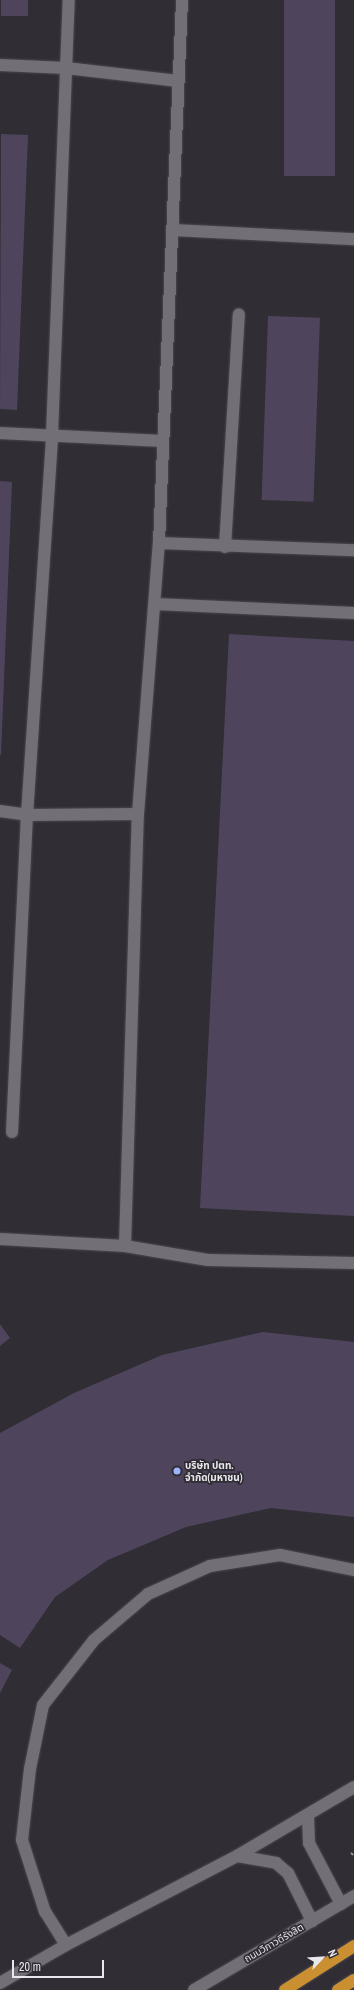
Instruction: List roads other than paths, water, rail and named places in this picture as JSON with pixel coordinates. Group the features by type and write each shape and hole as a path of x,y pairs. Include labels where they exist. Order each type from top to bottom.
{"highway":[{"path":"285,1990 354,1946"},
{"path":"338,1990 354,1980"}],"street":[{"path":"12,1132 26,815 52,435 69,0"},
{"path":"125,1246 138,814 159,543 162,441 174,230 182,0"},
{"path":"0,65 66,68 178,81"},
{"path":"174,230 354,239"},
{"path":"225,547 239,314"},
{"path":"0,433 162,441"},
{"path":"159,543 225,547 354,550"},
{"path":"155,604 354,613"},
{"path":"0,811 26,815 138,814"},
{"path":"0,1239 125,1246 208,1260 354,1263"},
{"path":"66,1945 45,1912 22,1840 30,1769 43,1704 94,1640 148,1594 210,1566 280,1555 354,1570"},
{"path":"0,1983 66,1945 237,1856 354,1787"},
{"path":"308,1815 309,1843 340,1904"},
{"path":"237,1856 276,1863 288,1873 312,1921"},
{"name":"ถนนวิภาวดีรังสิต","path":"194,1990 354,1896"}],"place":[{"name":"บริษัท ปตท. จำกัด(มหาชน)","path":"177,1471"}]}
